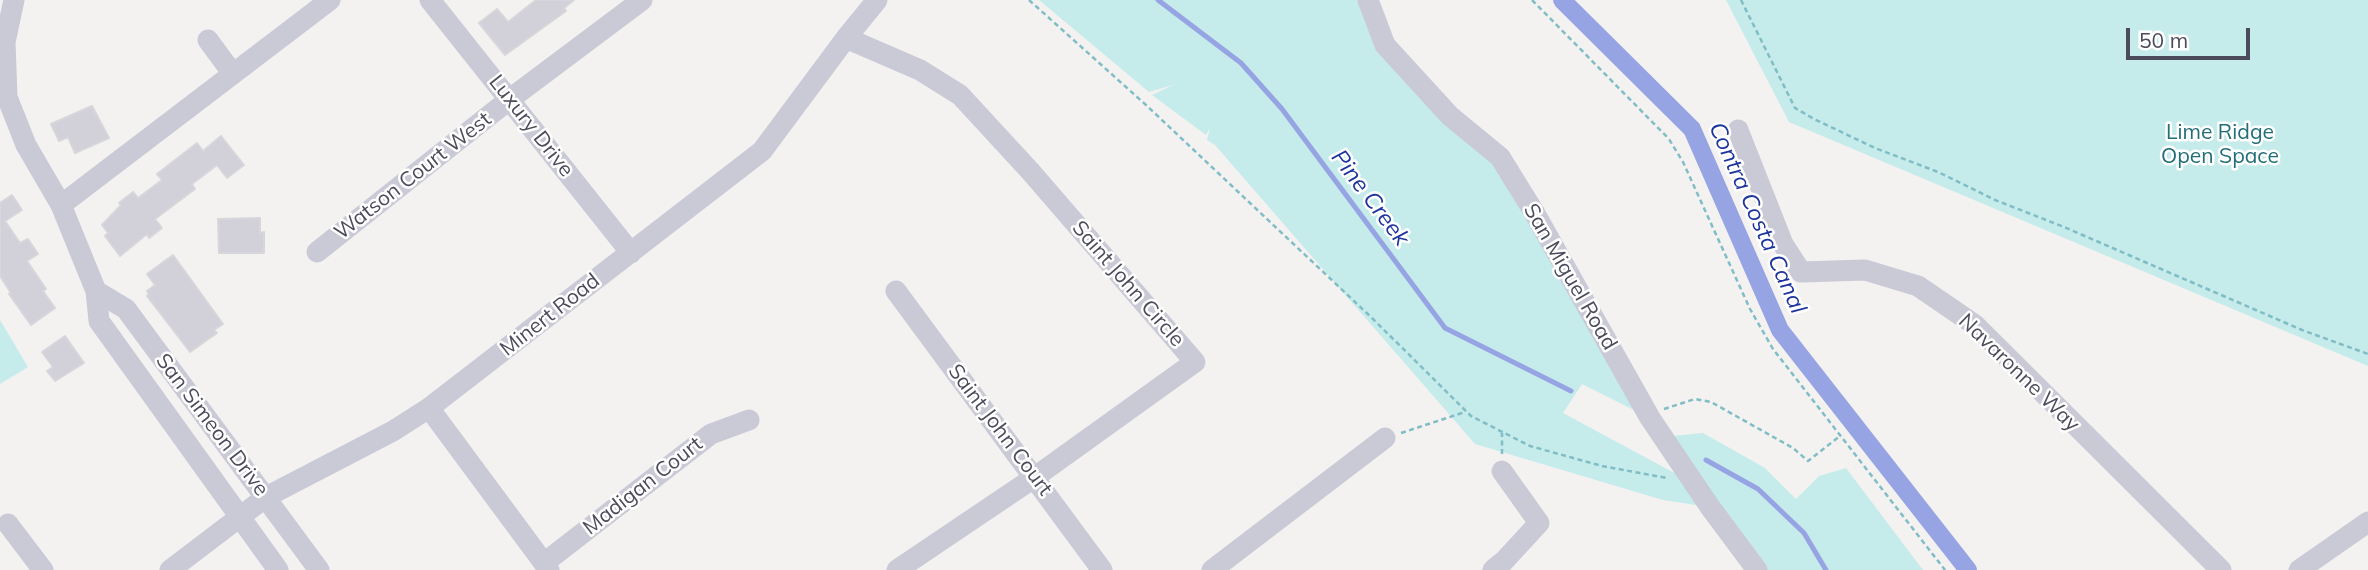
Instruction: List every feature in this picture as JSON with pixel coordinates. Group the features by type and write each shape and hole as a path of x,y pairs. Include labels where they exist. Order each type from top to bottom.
{"street":[{"name":"San Simeon Drive","path":"14,0 5,42 7,97 26,145 61,205 96,291 99,321 278,570"},
{"path":"61,205 330,0"},
{"name":"Luxury Drive","path":"430,0 631,253"},
{"name":"Watson Court West","path":"317,252 510,99 642,0"},
{"name":"Minert Road","path":"170,570 266,497 321,466 393,431 429,408 762,151 877,0"},
{"name":"San Miguel Road","path":"1368,0 1385,45 1450,116 1500,157 1650,418 1757,570"},
{"name":"Saint John Circle","path":"846,38 920,70 960,95 1031,172 1195,362 1035,477 897,570"},
{"path":"208,40 233,74"},
{"name":"Navaronne Way","path":"1738,130 1783,244 1801,272 1866,270 1918,286 1975,326 2221,570"},
{"name":"San Simeon Drive","path":"96,291 126,309 319,570"},
{"name":"Saint John Court","path":"897,291 1102,570"},
{"path":"429,408 546,566"},
{"name":"Madigan Court","path":"546,566 711,434 749,419"},
{"path":"1212,570 1385,438"},
{"path":"1493,570 1539,523 1502,471"},
{"path":"2299,570 2368,522"},
{"path":"8,524 43,570"}],"path":[{"path":"1029,0 1146,105 1373,318 1471,416 1530,446 1602,466 1695,484"},
{"path":"1532,0 1669,139 1683,162 1750,309 1773,349 1945,570"},
{"path":"1741,0 1791,101 1795,107 1814,118 1875,148 1914,162 1995,200 2302,330 2368,354"},
{"path":"1650,418 1687,400 1712,402 1793,448 1808,461 1840,436"},
{"path":"1385,438 1466,411"}],"green space":[{"path":"1039,0 1369,0 1390,51 1500,157 1650,418 1582,384 1563,413 1693,483 1662,437 1703,433 1765,468 1796,499 1819,476 1846,468 1923,570 1757,570 1709,507 1663,500 1475,444 1215,145 1207,140 1210,128 1206,135 1152,95 1173,85 1149,92"},
{"name":"Lime Ridge Open Space","path":"1726,0 2368,0 2368,366 1789,122"},
{"path":"0,320 28,367 0,384"}],"building":[{"path":"536,0 574,0 564,8 566,11 505,55 479,23 497,9 508,22"},
{"path":"92,106 109,138 75,153 68,137 59,141 51,124"},
{"path":"221,136 244,165 227,178 217,165 192,184 195,189 155,219 162,228 149,238 147,234 120,256 105,236 108,233 102,225 121,205 119,203 133,192 138,198 162,180 157,174 197,143 203,151"},
{"path":"12,195 22,210 5,221 20,243 28,239 38,254 27,261 55,308 31,325 0,276 0,203"},
{"path":"260,218 260,233 264,232 264,253 219,253 218,219"},
{"path":"173,255 223,324 214,330 217,333 190,352 147,296 147,291 155,285 147,274"},
{"path":"65,336 84,363 55,381 47,371 53,367 42,352"}],"waterway":[{"name":"Pine Creek","path":"1158,0 1241,63 1282,109 1445,328 1571,391"},
{"name":"Contra Costa Canal","path":"1562,0 1692,129 1780,330 1968,570"},
{"name":"Pine Creek","path":"1706,460 1758,489 1804,533 1826,570"}]}
